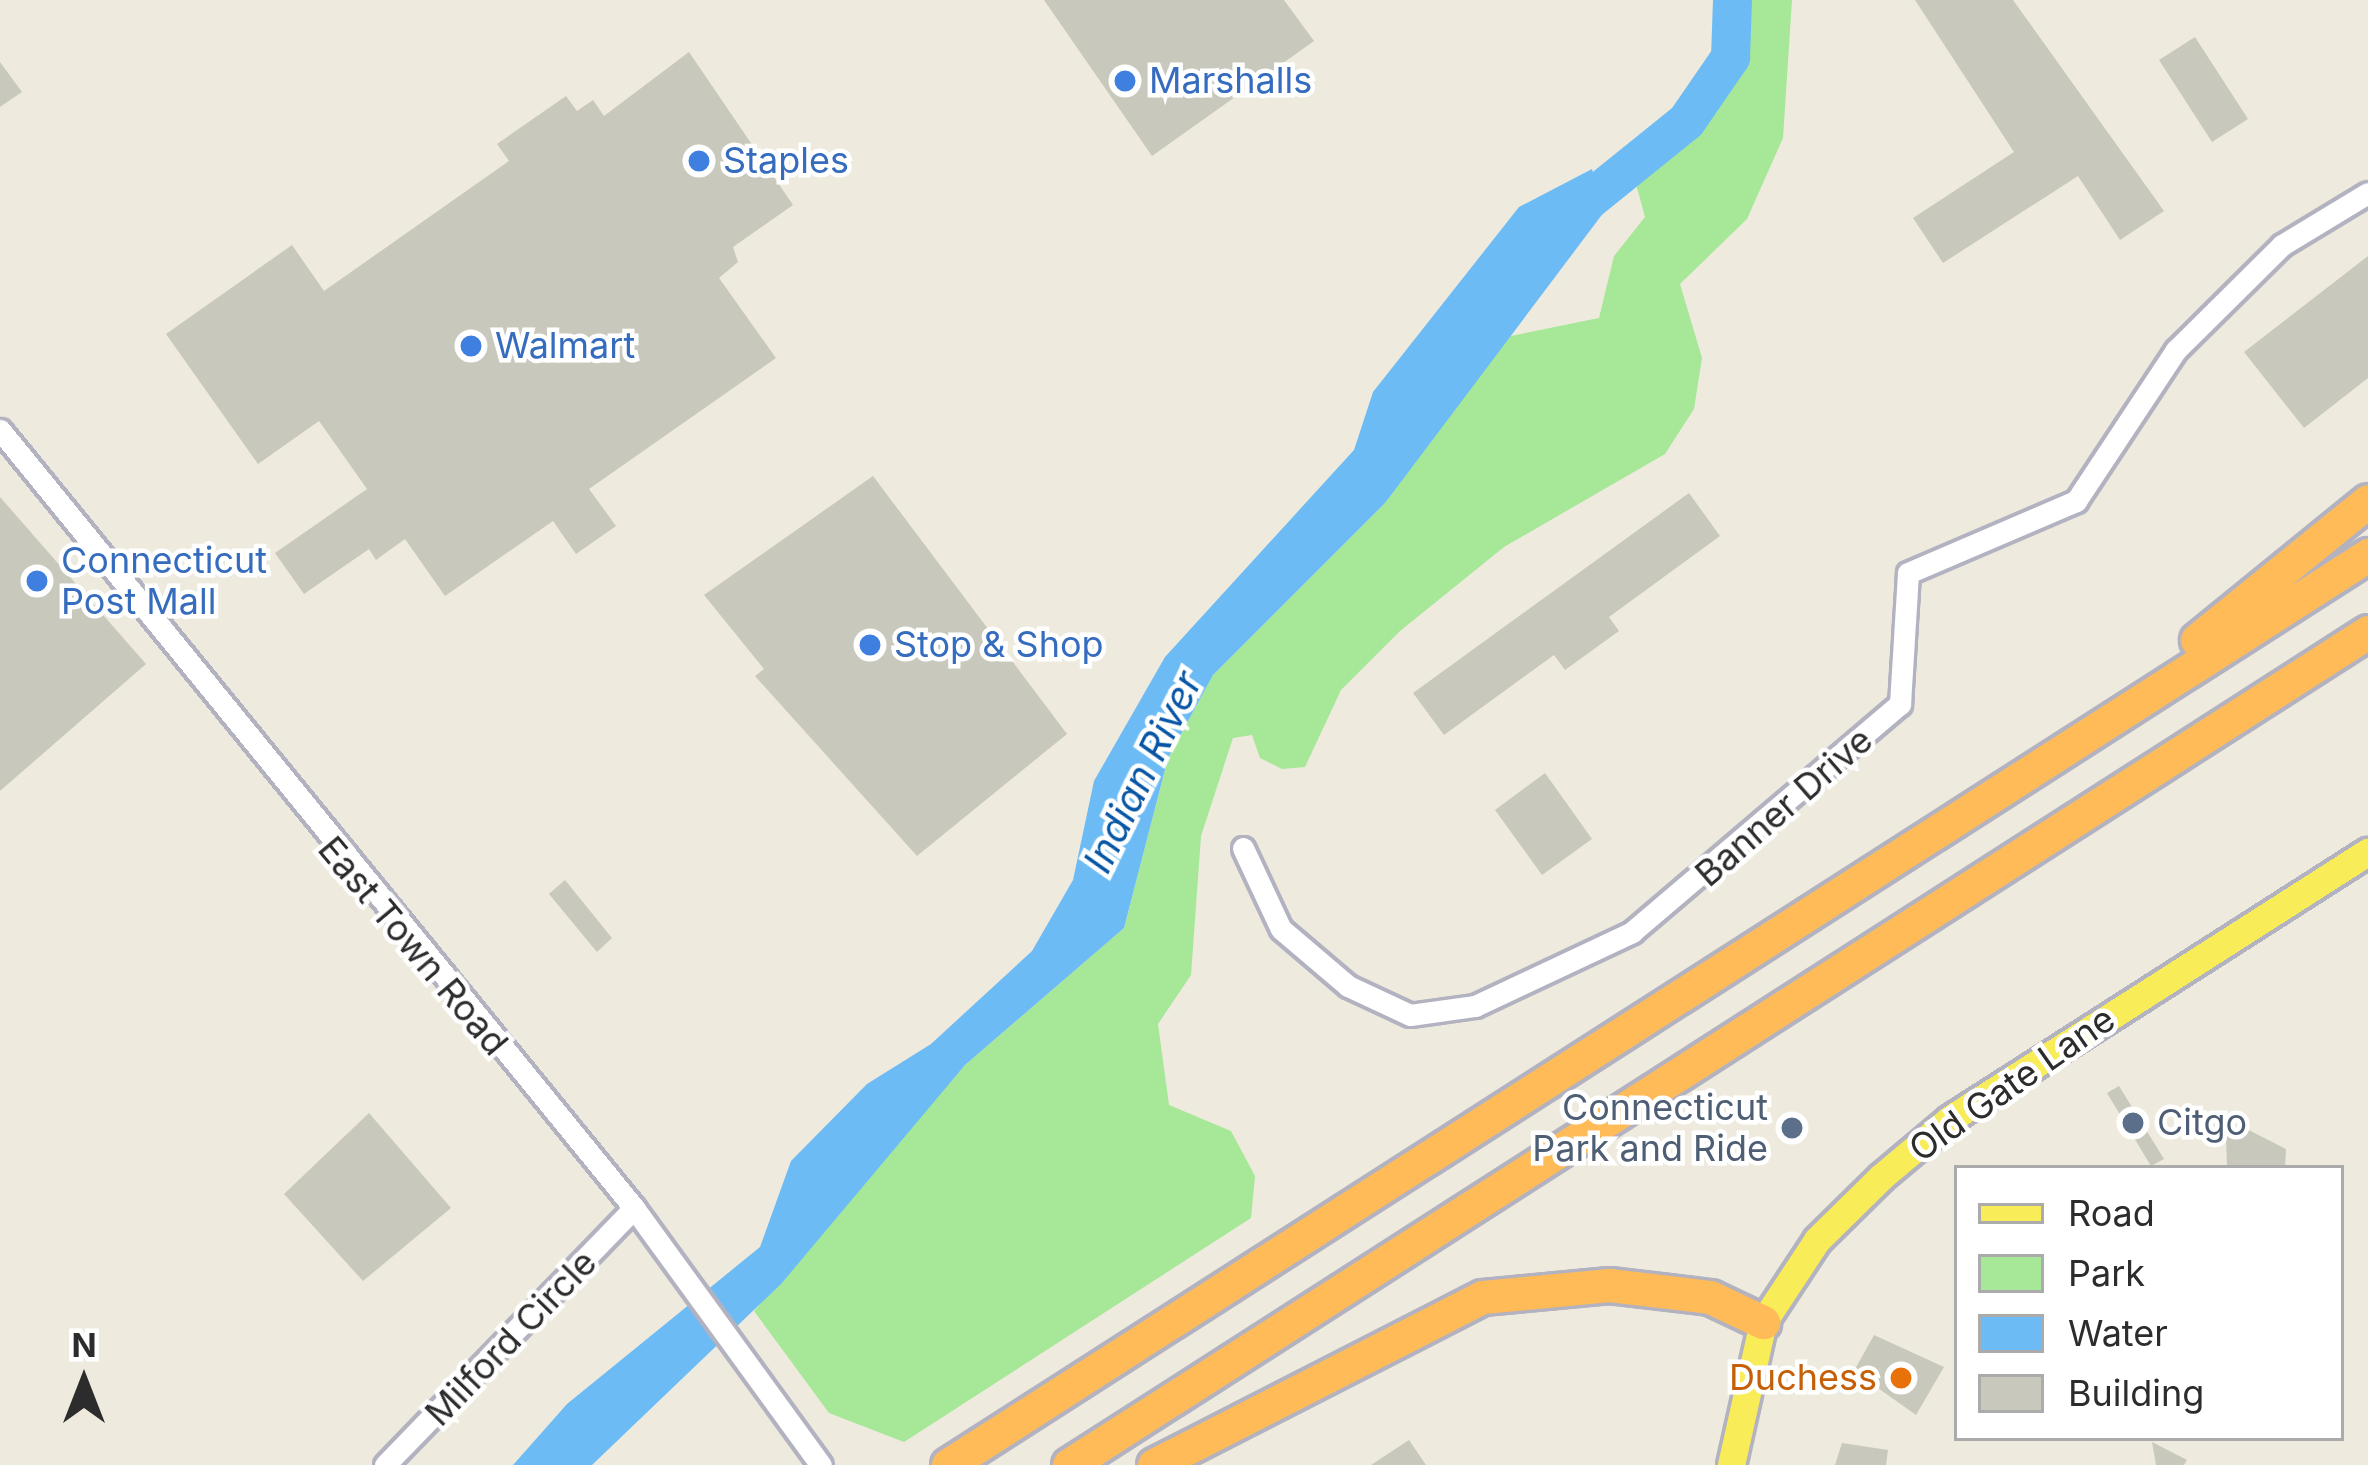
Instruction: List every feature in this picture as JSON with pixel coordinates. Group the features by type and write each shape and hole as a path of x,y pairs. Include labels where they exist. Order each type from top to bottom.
{"highway":[{"path":"1880,868 2246,604 2368,501"},
{"path":"948,1465 2368,555"},
{"path":"1069,1465 2368,632"},
{"path":"1154,1465 1484,1297 1609,1285 1710,1297 1762,1322"}],"main road":[{"name":"Old Gate Lane","path":"1731,1465 1762,1322 1817,1240 1950,1119 2368,852"}],"street":[{"name":"Banner Drive","path":"1243,848 1281,929 1348,986 1410,1016 1475,1006 1633,932 1900,704 1908,573 2067,508 2176,350 2282,245 2368,193"},
{"name":"East Town Road","path":"0,430 343,865 634,1208 694,1284 742,1359 821,1465"},
{"name":"Milford Circle","path":"386,1465 634,1208"}],"green space":[{"path":"1741,0 1792,0 1783,138 1747,219 1680,284 1702,358 1694,409 1665,454 1504,547 1400,631 1341,690 1305,767 1282,769 1260,758 1252,735 1233,738 1201,836 1191,975 1158,1024 1169,1105 1231,1131 1255,1176 1251,1218 904,1442 829,1413 754,1311 965,1065 1124,928 1168,758 1213,675 1385,503 1501,338 1599,318 1614,256 1645,217 1627,151 1729,74"}],"water":[{"path":"1592,169 1604,212 1385,503 1213,675 1168,758 1124,928 965,1065 781,1284 592,1465 513,1465 567,1404 760,1247 791,1161 867,1084 931,1044 1032,951 1073,880 1094,781 1165,657 1354,450 1373,392 1519,207"}],"building":[{"path":"1044,0 1284,0 1314,41 1152,156"},
{"path":"1915,0 2013,0 2164,211 2120,240 2078,176 1943,263 1913,218 2014,152"},
{"path":"2195,37 2248,119 2212,142 2159,60"},
{"name":"Walmart","path":"689,52 793,205 733,247 738,262 719,278 776,358 589,489 616,526 576,554 553,521 445,596 405,539 376,560 369,549 304,594 275,553 367,489 319,421 258,464 166,334 292,245 324,291 509,161 497,144 566,96 577,111 593,100 604,116"},
{"path":"0,62 22,92 0,107"},
{"path":"2368,256 2368,378 2304,428 2244,352"},
{"name":"Stop & Shop","path":"873,476 1067,734 917,856 755,676 764,669 704,595"},
{"path":"1689,493 1720,536 1609,617 1619,631 1565,670 1554,655 1444,735 1413,693"},
{"name":"Connecticut Post Mall","path":"0,497 146,664 0,791"},
{"path":"1545,773 1592,839 1542,875 1495,810"},
{"path":"565,880 612,938 597,952 549,894"},
{"name":"Citgo","path":"2119,1086 2164,1159 2150,1165 2107,1093"},
{"path":"369,1113 451,1208 363,1281 284,1194"},
{"path":"2241,1126 2286,1149 2285,1165 2227,1165 2226,1136"},
{"name":"Duchess","path":"1874,1335 1944,1367 1916,1415 1854,1371"},
{"path":"1409,1440 1426,1465 1371,1465"},
{"path":"2152,1442 2187,1460 2184,1465 2156,1465"},
{"path":"1842,1443 1888,1450 1886,1465 1835,1465"}],"waterway":[{"name":"Indian River","path":"1562,221 1686,121 1730,57 1732,0"}],"place":[{"name":"Marshalls","path":"1125,81"},
{"name":"Staples","path":"699,161"},
{"name":"Walmart","path":"471,346"},
{"name":"Connecticut Post Mall","path":"37,581"},
{"name":"Stop & Shop","path":"870,645"},
{"name":"Citgo","path":"2133,1123"},
{"name":"Connecticut Park and Ride","path":"1792,1128"},
{"name":"Duchess","path":"1901,1378"}]}
